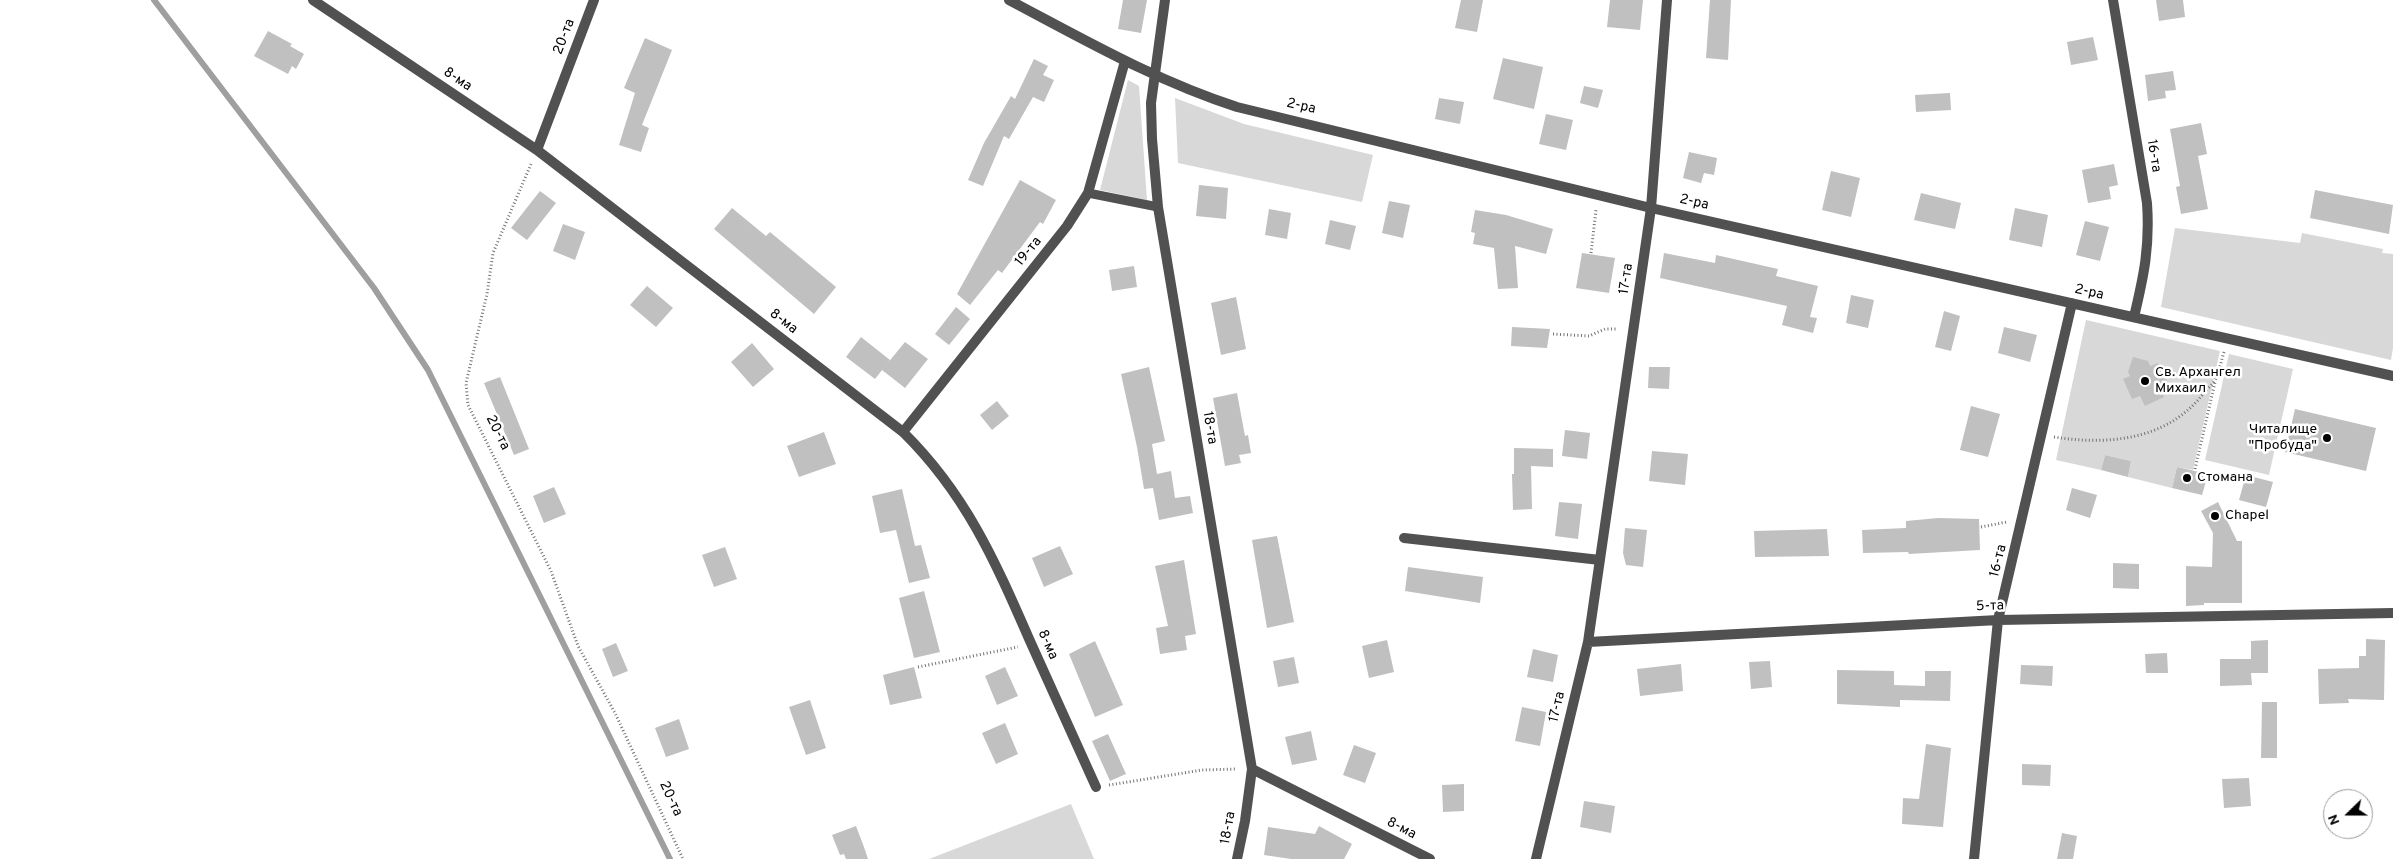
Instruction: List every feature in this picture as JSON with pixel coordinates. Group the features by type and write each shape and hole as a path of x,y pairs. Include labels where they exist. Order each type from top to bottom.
{"street":[{"name":"8-ма","path":"313,0 537,150 903,432 925,454 962,502 986,545 1096,787"},
{"name":"20-та","path":"537,150 594,0"},
{"name":"2-ра","path":"1009,0 1125,62 1196,94 1236,107 1651,208 2393,376"},
{"name":"18-та","path":"1165,0 1151,103 1152,139 1158,207 1252,769 1237,859"},
{"name":"17-та","path":"1536,859 1588,642 1651,208 1667,0"},
{"name":"16-та","path":"2113,0 2147,203 2149,236 2146,270 2134,317"},
{"name":"19-та","path":"903,432 1067,226 1088,193 1125,62"},
{"name":"16-та","path":"1974,859 1998,620 2023,521 2072,303"},
{"path":"1404,538 1600,560"},
{"name":"5-та","path":"1588,642 1998,620 2393,613"},
{"name":"8-ма","path":"1252,769 1430,859"}],"lane":[{"path":"1088,193 1158,207"}],"path":[{"name":"20-та","path":"537,150 493,253 487,294 466,384 468,404 551,571 578,646 615,713 683,859"},
{"path":"1591,253 1598,195"},
{"path":"1553,334 1589,336 1606,329 1620,329 1633,334"},
{"path":"2195,469 2216,379 2228,340"},
{"path":"2042,436 2080,441 2141,436 2165,427 2193,405 2216,379"},
{"path":"1981,527 1997,523 2023,521"},
{"path":"918,667 1032,644"},
{"path":"1096,787 1202,770 1252,769"}],"shaded area":[{"path":"1128,80 1139,86 1147,200 1100,190"},
{"path":"1175,98 1244,124 1373,155 1362,202 1178,163"},
{"path":"2175,228 2300,243 2302,233 2383,249 2382,253 2393,254 2393,348 2391,360 2161,307"},
{"path":"2086,320 2220,351 2193,470 2177,467 2172,488 2128,477 2131,461 2105,455 2101,470 2056,460"},
{"path":"2229,354 2293,369 2269,475 2205,460"},
{"path":"1071,804 1094,859 929,859"}],"building":[{"path":"1123,0 1147,0 1141,33 1118,29"},
{"path":"1461,0 1483,0 1477,32 1455,28"},
{"path":"1610,0 1643,0 1640,30 1607,27"},
{"path":"1710,0 1731,0 1728,60 1706,58"},
{"path":"2156,0 2183,0 2185,17 2159,21"},
{"path":"268,31 292,44 290,46 304,54 296,69 292,66 288,74 254,56"},
{"path":"2093,37 2098,60 2071,65 2067,42"},
{"path":"645,38 672,50 642,125 649,128 641,152 619,145 635,93 624,88"},
{"path":"1503,58 1543,67 1534,109 1493,99"},
{"path":"1034,59 1048,66 1043,75 1054,80 1044,102 1033,97 1009,139 1004,136 983,186 968,180 984,143 1011,96 1015,99"},
{"path":"2173,71 2176,90 2165,91 2166,98 2148,101 2145,75"},
{"path":"1584,86 1603,90 1598,108 1580,103"},
{"path":"1950,93 1951,110 1916,112 1915,95"},
{"path":"1439,98 1464,102 1460,124 1435,119"},
{"path":"1546,114 1573,120 1566,150 1539,144"},
{"path":"2201,123 2207,154 2198,156 2208,209 2181,214 2176,187 2180,186 2170,129"},
{"path":"1689,152 1717,158 1714,175 1704,173 1701,183 1683,178"},
{"path":"2114,164 2118,185 2109,187 2111,199 2088,203 2082,170"},
{"path":"1831,171 1860,178 1851,217 1822,210"},
{"path":"1020,180 1056,200 1043,224 1040,222 1002,273 998,270 970,305 957,294"},
{"path":"1199,185 1228,188 1226,219 1196,216"},
{"path":"2315,190 2393,205 2389,234 2310,218"},
{"path":"540,191 556,203 527,240 511,228"},
{"path":"1921,193 1961,203 1955,229 1914,220"},
{"path":"1389,201 1410,205 1403,238 1382,233"},
{"path":"732,208 766,236 770,232 836,287 814,314 714,229"},
{"path":"2015,208 2048,215 2042,247 2009,240"},
{"path":"1269,209 1291,213 1287,239 1265,235"},
{"path":"1475,210 1506,215 1553,229 1546,254 1515,246 1518,288 1498,289 1494,248 1473,244 1475,233 1471,232"},
{"path":"1330,220 1356,226 1350,250 1325,244"},
{"path":"2085,221 2109,227 2100,261 2076,255"},
{"path":"563,224 585,232 575,260 553,251"},
{"path":"1582,253 1615,258 1609,293 1576,288"},
{"path":"1664,253 1715,263 1716,255 1778,269 1776,276 1818,286 1810,317 1817,318 1813,333 1782,325 1787,306 1660,278"},
{"path":"1134,266 1137,287 1112,291 1109,270"},
{"path":"647,286 673,308 656,327 630,305"},
{"path":"1851,295 1874,300 1868,328 1846,323"},
{"path":"1236,297 1246,349 1221,355 1211,303"},
{"path":"956,307 970,319 949,345 935,334"},
{"path":"1944,311 1960,316 1951,351 1935,347"},
{"path":"1512,327 1550,329 1547,348 1511,346"},
{"path":"2004,327 2037,335 2030,362 1998,353"},
{"path":"861,337 890,360 875,379 846,357"},
{"path":"905,342 928,359 905,388 882,370"},
{"path":"752,343 774,369 753,387 731,362"},
{"name":"Св. Архангел Михаил","path":"2133,357 2148,361 2150,366 2158,363 2168,383 2160,387 2164,397 2145,406 2140,396 2132,399 2123,379 2130,376 2128,372"},
{"path":"1149,367 1165,441 1152,444 1157,474 1171,471 1175,498 1190,496 1193,513 1159,520 1153,488 1144,489 1121,374"},
{"path":"1649,367 1670,367 1669,389 1648,388"},
{"path":"500,377 529,449 514,455 484,383"},
{"path":"1237,393 1245,436 1248,435 1251,453 1239,455 1241,463 1225,466 1213,398"},
{"path":"997,401 1009,416 992,430 980,415"},
{"path":"1971,406 2000,414 1988,457 1960,450"},
{"path":"2295,409 2376,428 2366,471 2285,452"},
{"path":"1565,430 1590,433 1587,459 1562,456"},
{"path":"824,432 836,464 799,477 787,446"},
{"path":"1514,448 1553,449 1553,467 1531,466 1532,509 1513,510 1512,474 1514,474"},
{"path":"1652,451 1688,454 1685,485 1649,481"},
{"path":"2105,455 2131,461 2128,477 2101,470"},
{"path":"2177,467 2208,474 2202,495 2172,488"},
{"path":"2246,475 2273,482 2266,507 2239,500"},
{"path":"554,487 566,514 544,523 533,496"},
{"path":"2072,488 2097,495 2090,518 2066,510"},
{"path":"902,489 915,546 921,545 930,578 909,583 896,530 880,533 872,496"},
{"path":"1559,502 1582,504 1578,539 1555,536"},
{"path":"2218,502 2237,541 2242,541 2242,603 2204,603 2204,605 2186,606 2186,566 2212,567 2213,533 2201,511"},
{"path":"1938,518 1979,519 1980,550 1909,554 1908,552 1863,553 1862,530 1906,528 1906,521"},
{"path":"1625,528 1647,530 1643,567 1626,565 1623,553"},
{"path":"1827,529 1829,556 1755,557 1754,531"},
{"path":"1277,536 1294,622 1267,628 1252,540"},
{"path":"1060,546 1073,574 1044,587 1032,558"},
{"path":"725,547 737,579 714,587 702,555"},
{"path":"1184,560 1196,634 1185,636 1187,650 1160,654 1156,628 1168,626 1155,566"},
{"path":"2113,563 2139,564 2139,589 2113,588"},
{"path":"1408,567 1483,577 1480,603 1405,591"},
{"path":"924,591 940,652 914,658 899,598"},
{"path":"2366,639 2385,640 2384,700 2348,699 2349,703 2319,704 2318,669 2359,668 2359,656 2366,656"},
{"path":"1387,640 1394,672 1369,678 1362,646"},
{"path":"2268,640 2268,673 2251,673 2252,685 2220,686 2220,659 2251,659 2251,641"},
{"path":"1095,641 1123,705 1095,717 1069,654"},
{"path":"616,643 628,671 613,677 602,649"},
{"path":"1533,649 1558,655 1553,682 1527,677"},
{"path":"2167,653 2168,673 2146,673 2145,654"},
{"path":"1294,657 1299,683 1278,687 1273,661"},
{"path":"1770,661 1772,687 1751,689 1749,662"},
{"path":"1681,664 1683,691 1640,696 1637,669"},
{"path":"2021,665 2053,666 2052,686 2020,684"},
{"path":"914,667 922,698 890,705 883,675"},
{"path":"1005,667 1018,696 997,705 985,676"},
{"path":"1837,670 1894,671 1894,685 1925,686 1925,671 1951,671 1950,701 1900,700 1900,707 1837,704"},
{"path":"810,700 826,748 806,755 789,707"},
{"path":"2262,702 2277,702 2277,758 2261,758"},
{"path":"1522,707 1546,712 1540,746 1515,741"},
{"path":"679,719 689,749 666,757 655,728"},
{"path":"1005,723 1018,754 996,764 982,733"},
{"path":"1311,731 1317,760 1292,765 1285,737"},
{"path":"1108,734 1126,774 1110,781 1092,741"},
{"path":"1926,744 1951,748 1943,827 1902,824 1903,798 1919,799"},
{"path":"1354,745 1376,753 1365,783 1343,775"},
{"path":"2022,764 2051,765 2050,786 2022,785"},
{"path":"2249,778 2251,806 2224,808 2222,779"},
{"path":"1464,784 1464,811 1443,812 1442,785"},
{"path":"1584,801 1615,806 1611,833 1580,827"},
{"path":"856,826 868,859 846,859 844,854 840,855 832,835"},
{"path":"1319,826 1352,844 1344,859 1291,859 1264,855 1268,827 1315,834"},
{"path":"2062,833 2077,836 2073,859 2057,859"}],"waterway":[{"path":"154,0 374,288 428,370 670,859"}],"place":[{"name":"Св. Архангел Михаил","path":"2145,381"},
{"name":"Читалище \"Пробуда\"","path":"2327,438"},
{"name":"Стомана","path":"2187,478"},
{"name":"Chapel","path":"2215,516"}]}
